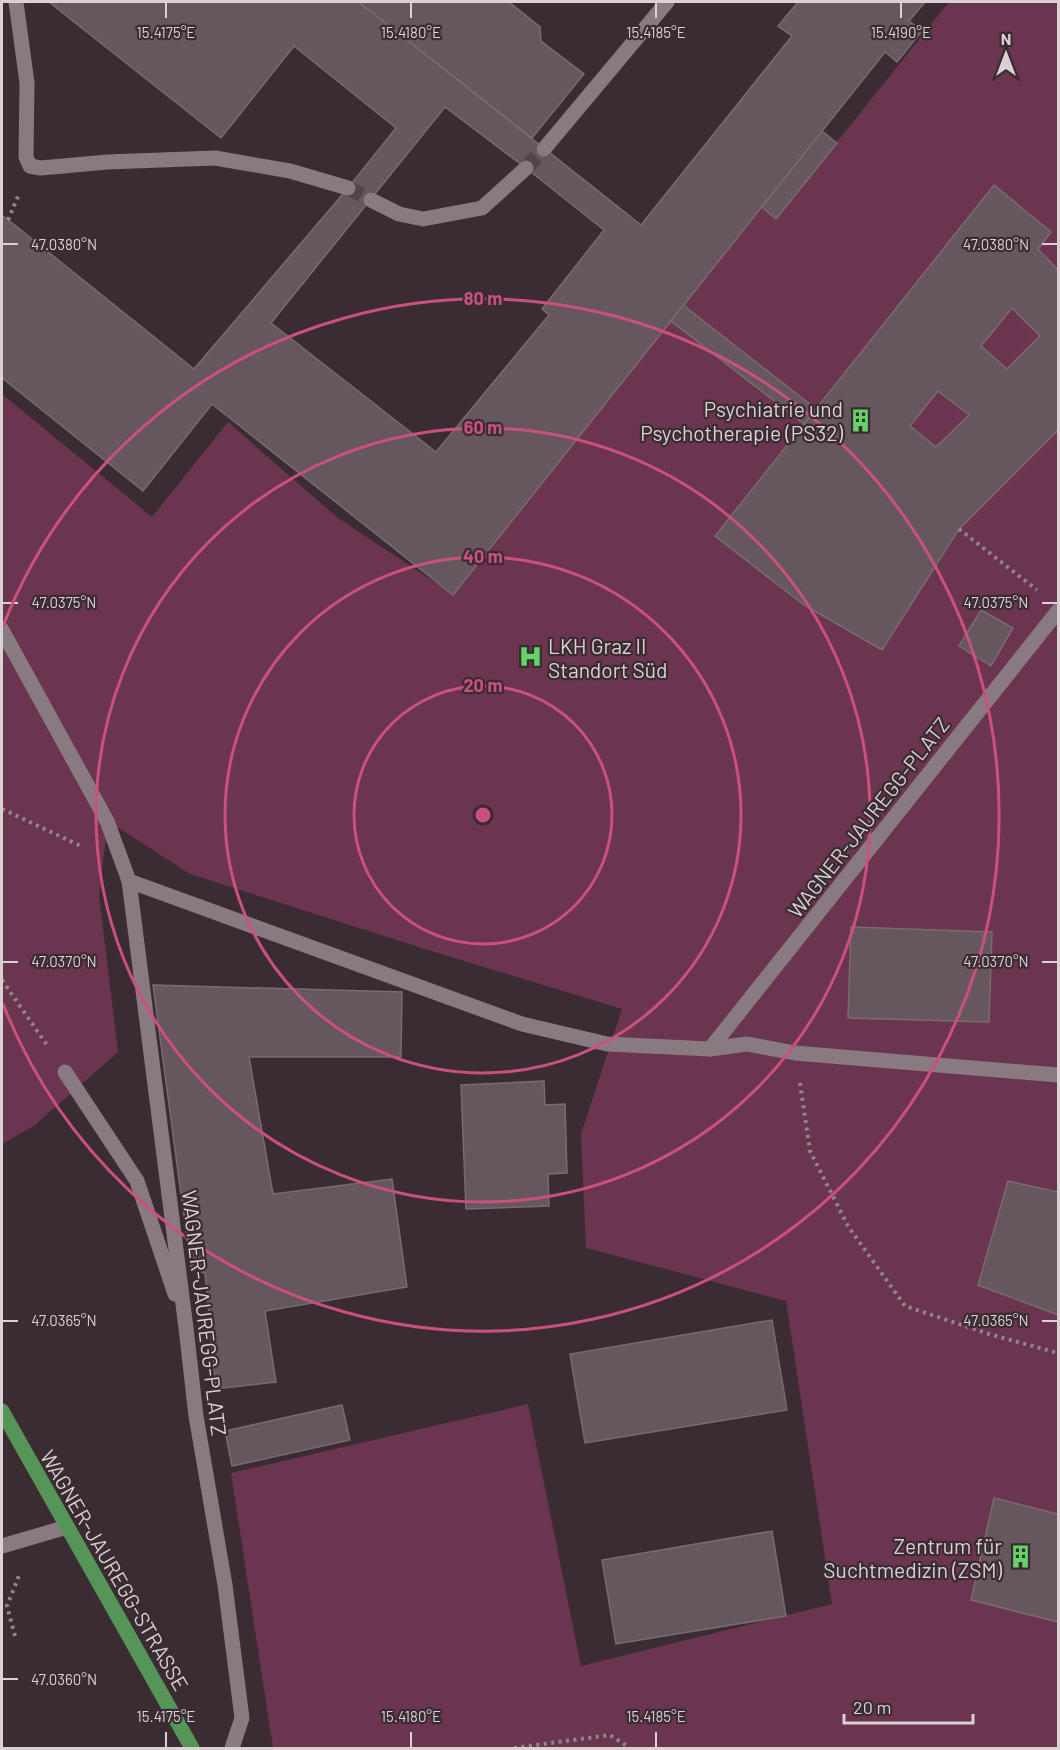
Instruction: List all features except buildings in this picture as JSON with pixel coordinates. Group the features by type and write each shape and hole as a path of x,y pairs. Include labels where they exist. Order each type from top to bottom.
{"main road":[{"name":"WAGNER-JAUREGG-STRASSE","path":"2,1411 192,1749"}],"street":[{"path":"16,2 27,83 26,157 30,166 41,168 107,162 215,158 290,171 348,189"},
{"path":"544,149 667,2"},
{"path":"371,200 399,214 423,219 482,208 526,168"},
{"name":"WAGNER-JAUREGG-PLATZ","path":"710,1049 1059,611"},
{"name":"WAGNER-JAUREGG-PLATZ","path":"2,630 107,821 129,881 196,1416 225,1585 242,1718 232,1749"},
{"path":"129,881 522,1024 607,1044 710,1049 747,1044 795,1053 1059,1075"},
{"path":"65,1072 137,1181 186,1328"},
{"path":"2,1546 67,1527"}],"path":[{"path":"959,529 1040,593"},
{"path":"2,809 86,849"},
{"path":"2,980 65,1072"},
{"path":"795,1053 810,1151 848,1226 905,1306 989,1334 1059,1353"},
{"path":"15,1636 7,1606 35,1536"},
{"path":"514,1749 610,1735 630,1749"}],"shaded area":[{"path":"949,2 1058,2 1058,1748 273,1748 231,1473 528,1404 581,1666 832,1604 786,1301 586,1248 581,1134 622,1009 190,874 108,821 99,895 118,1052 35,1125 2,1144 2,394 152,517 228,422 338,518 453,594 762,207 776,218"}],"tunnel":[{"path":"526,168 544,149"},
{"path":"348,188 371,200"}],"place":[{"name":"Psychiatrie und Psychotherapie (PS32)","path":"861,420"},
{"name":"LKH Graz II Standort Süd","path":"530,657"},
{"name":"Zentrum für Suchtmedizin (ZSM)","path":"1020,1557"}]}
